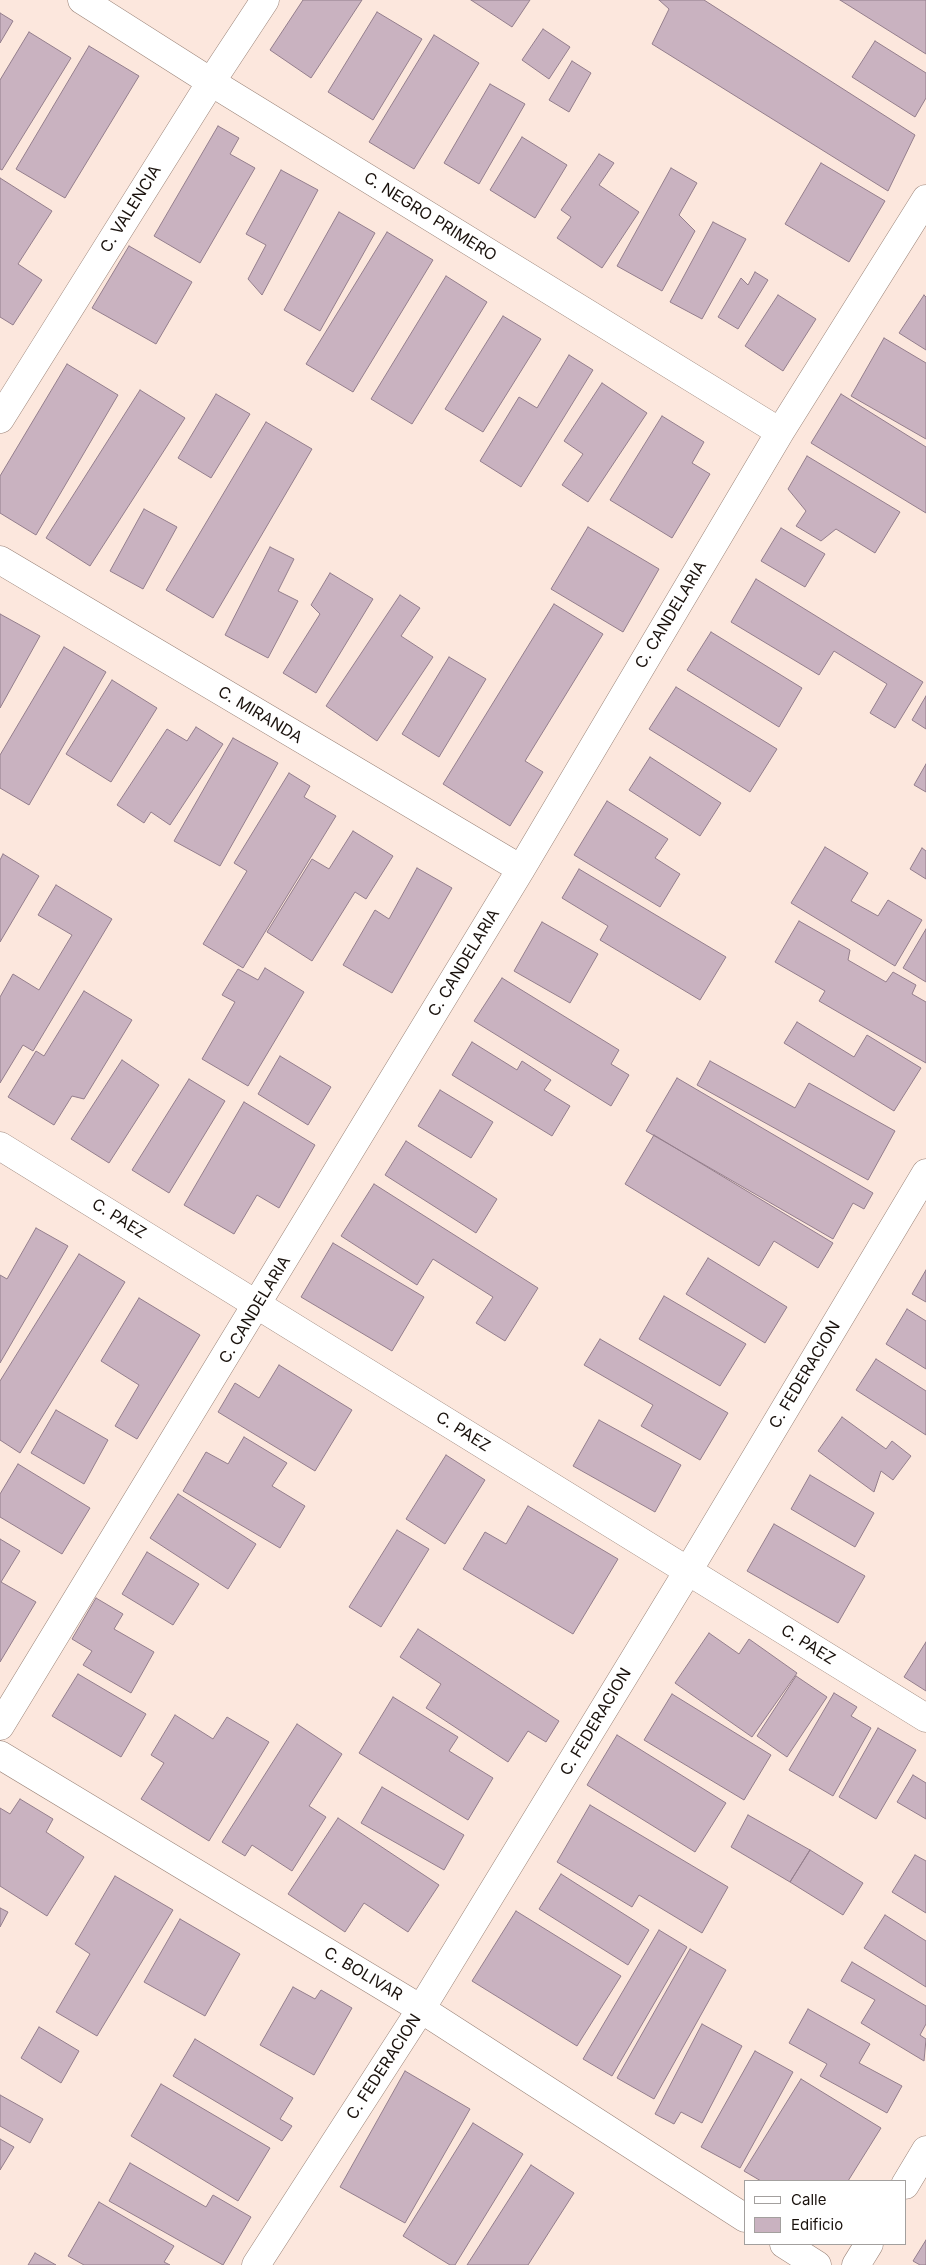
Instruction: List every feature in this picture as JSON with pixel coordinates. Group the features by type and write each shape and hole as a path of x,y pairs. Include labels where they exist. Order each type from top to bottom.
{"street":[{"name":"C. NEGRO PRIMERO","path":"82,0 211,82 780,432"},
{"name":"C. VALENCIA","path":"0,419 211,82 265,0"},
{"name":"C. CANDELARIA","path":"0,1726 258,1305 521,869 780,432 926,199"},
{"name":"C. MIRANDA","path":"0,560 521,869"},
{"name":"C. PAEZ","path":"0,1146 926,1718"},
{"name":"C. FEDERACION","path":"256,2265 422,2009 688,1571 926,1173"},
{"name":"C. BOLIVAR","path":"0,1755 422,2009 744,2217"},
{"path":"906,2183 926,2150"},
{"path":"786,2245 817,2265"},
{"path":"856,2265 868,2245"}],"building":[{"path":"303,0 362,0 311,78 270,50"},
{"path":"471,0 530,0 512,27"},
{"path":"659,0 704,0 915,135 888,191 652,44 669,9"},
{"path":"840,0 926,0 926,54"},
{"path":"377,12 422,39 373,120 328,92"},
{"path":"0,13 13,21 0,43"},
{"path":"543,29 570,47 549,79 522,60"},
{"path":"29,32 71,58 2,170 0,169 0,80"},
{"path":"434,35 479,63 414,169 369,142"},
{"path":"875,41 926,73 926,98 915,117 852,77"},
{"path":"89,46 139,76 65,198 16,169"},
{"path":"572,61 591,73 569,112 549,100"},
{"path":"490,84 525,104 479,184 444,163"},
{"path":"218,126 239,138 230,154 255,168 200,263 154,236"},
{"path":"522,137 567,165 535,218 490,190"},
{"path":"599,154 614,163 599,185 639,212 602,268 557,238 571,217 561,210"},
{"path":"821,163 885,201 849,262 785,224"},
{"path":"671,168 697,183 679,215 695,231 662,291 617,266"},
{"path":"281,170 318,190 262,295 248,279 266,245 246,234"},
{"path":"0,178 52,211 18,264 42,280 13,325 0,317"},
{"path":"339,212 375,233 320,331 284,310"},
{"path":"713,222 746,239 702,319 670,302"},
{"path":"387,232 433,260 353,392 306,364"},
{"path":"129,246 192,282 156,344 92,308"},
{"path":"755,272 768,280 738,329 718,317 741,278 748,285"},
{"path":"446,276 487,302 412,424 371,399"},
{"path":"778,295 816,319 783,371 745,346"},
{"path":"924,295 926,297 926,350 899,333"},
{"path":"503,316 541,339 483,432 445,409"},
{"path":"884,338 926,363 926,439 851,396"},
{"path":"569,355 593,370 521,487 480,461 519,397 537,408"},
{"path":"67,364 118,395 36,535 0,513 0,476"},
{"path":"602,383 647,413 588,502 562,485 583,454 564,441"},
{"path":"140,390 185,418 90,566 46,538"},
{"path":"216,394 250,414 211,478 178,458"},
{"path":"841,394 926,447 926,513 811,443"},
{"path":"662,416 704,442 692,463 710,474 672,538 610,500"},
{"path":"266,422 312,449 213,618 166,590"},
{"path":"807,456 900,512 875,553 836,529 821,541 796,526 806,511 788,489"},
{"path":"144,509 177,527 143,589 110,571"},
{"path":"588,527 659,569 623,632 551,589"},
{"path":"781,528 825,554 805,587 761,561"},
{"path":"270,547 294,559 278,591 298,601 268,658 225,635"},
{"path":"330,573 373,599 316,693 283,673 320,614 311,605"},
{"path":"756,579 923,682 895,728 870,713 887,684 834,651 819,675 731,622"},
{"path":"400,595 420,608 401,636 433,657 377,741 326,706"},
{"path":"554,604 603,634 525,761 543,772 510,826 443,784"},
{"path":"0,614 40,636 0,708"},
{"path":"711,632 802,688 779,727 687,670"},
{"path":"64,647 106,672 29,805 0,788 0,755"},
{"path":"449,657 486,679 439,757 402,734"},
{"path":"112,680 157,708 111,782 66,754"},
{"path":"676,687 777,749 750,792 649,729"},
{"path":"926,696 926,729 912,720"},
{"path":"196,727 223,744 170,825 151,812 144,823 117,805 167,729 187,741"},
{"path":"233,738 278,763 220,866 174,841"},
{"path":"650,757 721,803 700,836 629,790"},
{"path":"926,764 926,792 914,785"},
{"path":"289,773 310,786 304,797 336,816 243,968 203,944 247,871 234,863"},
{"path":"607,801 668,839 655,858 680,874 660,907 574,855"},
{"path":"353,831 393,856 366,899 355,892 312,961 267,932 312,859 329,869"},
{"path":"825,847 868,873 851,901 878,916 888,900 922,920 895,966 791,903"},
{"path":"922,848 926,851 926,879 910,869"},
{"path":"3,854 39,876 0,942 0,860"},
{"path":"417,868 452,888 392,993 343,965 375,910 389,919"},
{"path":"579,869 726,957 700,1000 600,940 608,926 562,898"},
{"path":"56,885 112,919 33,1051 23,1045 0,1083 0,997 13,974 39,990 72,935 38,915"},
{"path":"799,921 850,950 848,960 886,982 893,972 916,985 912,994 926,1002 926,1063 819,1001 825,991 775,962"},
{"path":"542,922 598,954 570,1003 514,971"},
{"path":"926,929 926,982 903,968"},
{"path":"265,968 304,992 248,1086 202,1059 235,1002 222,995 238,969 258,980"},
{"path":"502,978 619,1050 611,1064 629,1075 611,1106 474,1021"},
{"path":"84,991 132,1020 84,1099 72,1096 54,1125 8,1097 36,1051 44,1056"},
{"path":"797,1022 854,1057 867,1035 921,1068 894,1111 784,1043"},
{"path":"472,1042 517,1070 522,1061 551,1080 544,1090 570,1106 552,1136 452,1075"},
{"path":"280,1056 331,1087 308,1125 258,1094"},
{"path":"122,1060 159,1085 109,1163 71,1139"},
{"path":"710,1061 795,1108 809,1083 895,1131 868,1180 697,1085"},
{"path":"677,1078 873,1193 864,1209 853,1203 833,1239 646,1131"},
{"path":"189,1079 225,1101 169,1193 132,1170"},
{"path":"440,1090 493,1122 471,1158 418,1126"},
{"path":"244,1102 315,1145 279,1208 257,1195 234,1234 184,1205"},
{"path":"654,1135 833,1243 818,1268 774,1241 759,1266 625,1184"},
{"path":"406,1141 497,1199 476,1233 385,1175"},
{"path":"374,1184 538,1288 505,1341 476,1323 493,1297 433,1259 417,1285 341,1236"},
{"path":"36,1228 68,1246 0,1363 0,1275 7,1279"},
{"path":"333,1243 424,1297 392,1351 301,1297"},
{"path":"79,1254 125,1282 20,1453 0,1440 0,1381"},
{"path":"708,1258 787,1307 765,1343 686,1294"},
{"path":"926,1270 926,1302 912,1294"},
{"path":"664,1296 746,1344 720,1386 639,1339"},
{"path":"139,1298 200,1335 137,1439 115,1426 139,1385 101,1361"},
{"path":"907,1309 926,1321 926,1369 886,1344"},
{"path":"600,1339 728,1413 700,1460 641,1426 653,1405 584,1365"},
{"path":"876,1359 926,1391 926,1435 856,1390"},
{"path":"279,1365 352,1410 315,1471 218,1412 235,1383 259,1398"},
{"path":"56,1410 108,1440 84,1484 31,1453"},
{"path":"842,1417 886,1449 892,1441 911,1456 893,1480 881,1471 874,1492 818,1451"},
{"path":"599,1420 681,1465 655,1512 573,1466"},
{"path":"244,1437 287,1463 272,1486 305,1506 280,1548 183,1491 206,1452 228,1464"},
{"path":"446,1455 485,1480 445,1544 406,1519"},
{"path":"18,1464 90,1508 62,1554 0,1517 0,1494"},
{"path":"810,1475 874,1513 855,1547 791,1509"},
{"path":"178,1494 256,1544 228,1589 150,1538"},
{"path":"528,1506 618,1559 573,1634 463,1569 485,1532 506,1544"},
{"path":"774,1524 865,1576 838,1623 747,1571"},
{"path":"397,1530 429,1549 381,1627 349,1607"},
{"path":"0,1539 20,1551 1,1582 36,1602 0,1662"},
{"path":"147,1552 199,1584 173,1625 122,1594"},
{"path":"96,1598 123,1614 114,1629 154,1652 131,1693 83,1665 92,1651 72,1639"},
{"path":"418,1629 559,1721 546,1742 528,1731 508,1762 426,1708 441,1684 400,1657"},
{"path":"709,1633 739,1654 749,1639 797,1673 752,1737 675,1683"},
{"path":"926,1642 926,1691 904,1677"},
{"path":"78,1674 146,1714 121,1757 52,1716"},
{"path":"796,1676 827,1697 787,1757 757,1736"},
{"path":"834,1693 857,1707 851,1716 871,1728 833,1796 789,1770"},
{"path":"672,1694 771,1755 744,1800 644,1740"},
{"path":"393,1697 458,1737 449,1751 493,1778 468,1820 359,1753"},
{"path":"175,1715 213,1739 227,1717 269,1742 209,1841 141,1799 164,1763 151,1755"},
{"path":"297,1724 342,1754 309,1806 326,1817 292,1871 252,1845 245,1856 222,1842"},
{"path":"878,1728 916,1750 876,1819 839,1797"},
{"path":"617,1735 726,1803 695,1852 587,1785"},
{"path":"913,1775 926,1783 926,1819 897,1802"},
{"path":"382,1787 464,1835 444,1870 361,1823"},
{"path":"20,1799 53,1819 46,1832 84,1857 47,1916 0,1886 0,1808 10,1814"},
{"path":"590,1805 728,1887 702,1933 639,1895 632,1907 557,1862"},
{"path":"748,1815 810,1850 790,1882 731,1847"},
{"path":"338,1818 439,1885 408,1932 364,1903 345,1932 288,1894"},
{"path":"810,1850 863,1883 843,1915 790,1882"},
{"path":"915,1855 926,1861 926,1913 892,1892"},
{"path":"561,1874 649,1930 628,1965 539,1909"},
{"path":"115,1876 173,1910 97,2036 56,2012 90,1954 75,1944"},
{"path":"0,1908 8,1912 0,1927"},
{"path":"516,1911 621,1976 577,2046 472,1981"},
{"path":"885,1915 926,1941 926,1987 864,1948"},
{"path":"180,1919 240,1954 205,2016 144,1982"},
{"path":"659,1930 687,1947 612,2076 583,2059"},
{"path":"690,1949 726,1970 654,2099 617,2078"},
{"path":"852,1962 926,2006 926,2024 920,2035 926,2039 924,2061 861,2023 875,2000 841,1981"},
{"path":"293,1987 315,1999 321,1990 352,2008 314,2075 260,2045"},
{"path":"808,2009 870,2044 859,2063 902,2086 887,2113 820,2076 827,2064 789,2043"},
{"path":"702,2024 742,2046 702,2123 681,2112 674,2124 655,2114"},
{"path":"39,2027 79,2051 61,2083 21,2058"},
{"path":"195,2039 293,2098 280,2119 292,2126 282,2141 173,2076"},
{"path":"755,2051 793,2072 740,2168 701,2147"},
{"path":"405,2071 470,2109 405,2223 340,2187"},
{"path":"801,2079 881,2128 849,2180 759,2180 744,2171"},
{"path":"161,2084 270,2148 238,2201 131,2136"},
{"path":"0,2095 43,2119 30,2143 0,2126"},
{"path":"473,2123 523,2154 455,2265 450,2265 403,2236"},
{"path":"0,2139 14,2147 0,2170"},
{"path":"130,2163 206,2207 213,2195 251,2217 223,2265 109,2201"},
{"path":"531,2165 574,2193 528,2265 467,2265"},
{"path":"99,2202 174,2246 164,2262 170,2265 84,2265 68,2256"},
{"path":"926,2240 926,2265 920,2265 913,2261"},
{"path":"35,2253 56,2265 28,2265"}]}
